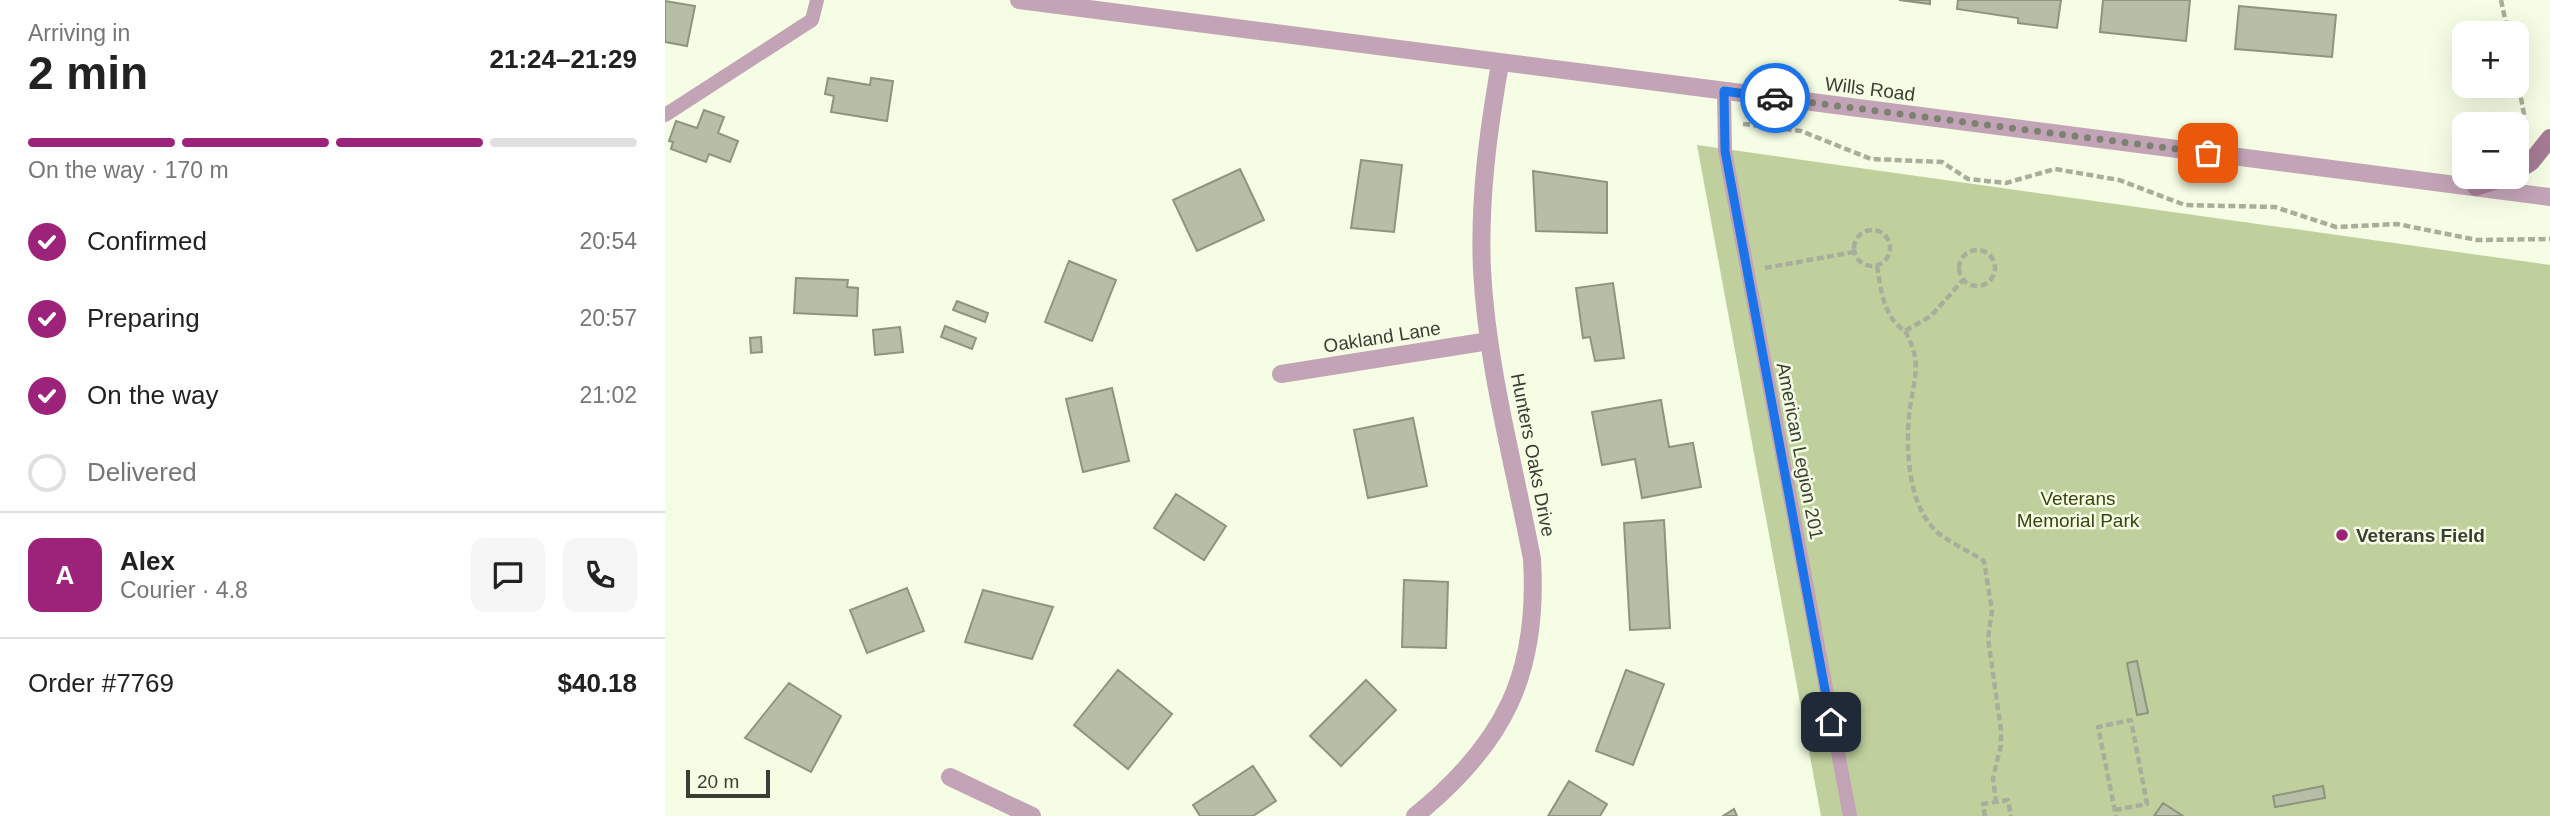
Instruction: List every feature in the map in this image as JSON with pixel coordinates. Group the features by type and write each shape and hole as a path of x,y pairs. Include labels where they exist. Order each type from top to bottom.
{"main road":[{"path":"2529,159 2544,145"}],"street":[{"name":"Wills Road","path":"1019,0 1121,7 1500,64 2452,184"},
{"name":"Hunters Oaks Drive","path":"1416,816 1458,780 1492,738 1517,689 1531,636 1535,595 1532,559 1489,341 1482,271 1482,202 1487,134 1500,64"},
{"name":"Wills Road","path":"2491,189 2550,197"},
{"name":"Oakland Lane","path":"1281,374 1489,341"},
{"path":"950,777 1032,816"}],"lane":[{"path":"665,115 812,20 817,0"},
{"name":"American Legion 201","path":"1724,91 1725,151 1850,816"}],"path":[{"path":"2501,0 2505,21"},
{"path":"2521,98 2529,142 2544,145"},
{"path":"1724,122 1801,131 1871,159 1942,162 1968,178 2006,183 2055,169 2119,180 2185,205 2275,206 2336,227 2397,224 2477,240 2550,239"},
{"path":"1864,232 1881,232 1889,241 1890,253 1877,266 1865,265 1854,252 1856,240 1864,232"},
{"path":"1979,251 1990,256 1995,266 1989,282 1973,286 1963,280 1959,269 1967,253 1979,251"},
{"path":"1783,264 1854,252"},
{"path":"1877,266 1884,304 1897,326 1905,331 1916,351 1918,370 1909,416 1911,474 1917,505 1935,531 1984,561 1990,586 1992,611 1988,638 2001,730 2001,745 1993,778 1996,802"},
{"path":"1905,331 1931,316 1963,280"},
{"path":"2131,720 2147,804 2115,813 2098,727 2131,720"},
{"path":"1985,816 1983,803 2008,800 2011,816"}],"green space":[{"name":"Veterans Memorial Park","path":"1697,145 2550,265 2550,816 1821,816"}],"building":[{"path":"1899,0 1930,0 1930,4"},
{"path":"1958,0 2061,0 2057,28 2018,23 2018,18 1957,9"},
{"path":"2103,0 2190,0 2186,41 2100,32"},
{"path":"665,1 695,6 687,46 665,42"},
{"path":"2239,6 2336,15 2332,57 2235,49"},
{"path":"828,78 870,85 871,78 893,81 887,121 831,112 834,96 825,94"},
{"path":"704,110 724,117 718,133 738,141 730,162 709,154 706,162 671,149 673,142 669,141 676,121 697,128"},
{"path":"1361,160 1402,165 1394,232 1351,228"},
{"path":"1240,169 1264,220 1197,251 1173,200"},
{"path":"1533,171 1607,182 1607,233 1536,231"},
{"path":"1069,261 1116,280 1092,341 1045,322"},
{"path":"796,278 848,280 847,287 858,288 857,316 794,313"},
{"path":"1613,283 1624,358 1595,361 1590,337 1583,338 1576,288"},
{"path":"957,301 988,313 985,322 953,310"},
{"path":"945,326 976,338 972,349 941,337"},
{"path":"900,327 903,352 875,355 873,330"},
{"path":"761,337 762,352 751,353 750,338"},
{"path":"1112,388 1129,461 1083,472 1066,399"},
{"path":"1661,400 1669,447 1693,443 1701,487 1642,498 1635,459 1602,465 1592,412"},
{"path":"1413,418 1427,486 1368,498 1354,430"},
{"path":"1176,494 1226,526 1204,560 1154,528"},
{"path":"1664,520 1670,628 1630,630 1624,523"},
{"path":"1404,580 1448,582 1446,648 1402,647"},
{"path":"907,588 924,631 867,653 850,610"},
{"path":"983,590 1053,607 1032,659 965,642"},
{"path":"2137,661 2148,713 2137,715 2127,663"},
{"path":"1118,670 1172,714 1128,769 1074,725"},
{"path":"1626,670 1664,684 1633,765 1596,751"},
{"path":"1366,680 1396,710 1341,766 1310,736"},
{"path":"789,683 841,716 811,772 745,738"},
{"path":"1253,766 1276,801 1253,816 1200,816 1193,805"},
{"path":"1569,781 1607,804 1600,816 1548,816"},
{"path":"2323,786 2325,798 2275,807 2273,796"},
{"path":"2163,803 2183,816 2154,816"},
{"path":"1734,809 1737,816 1723,816"}],"way so far":[{"path":"1775,98 2208,153"}],"place":[{"name":"Veterans Field","path":"2342,535"}],"route":[{"path":"1775,98 1724,91 1725,151 1831,722"}]}
